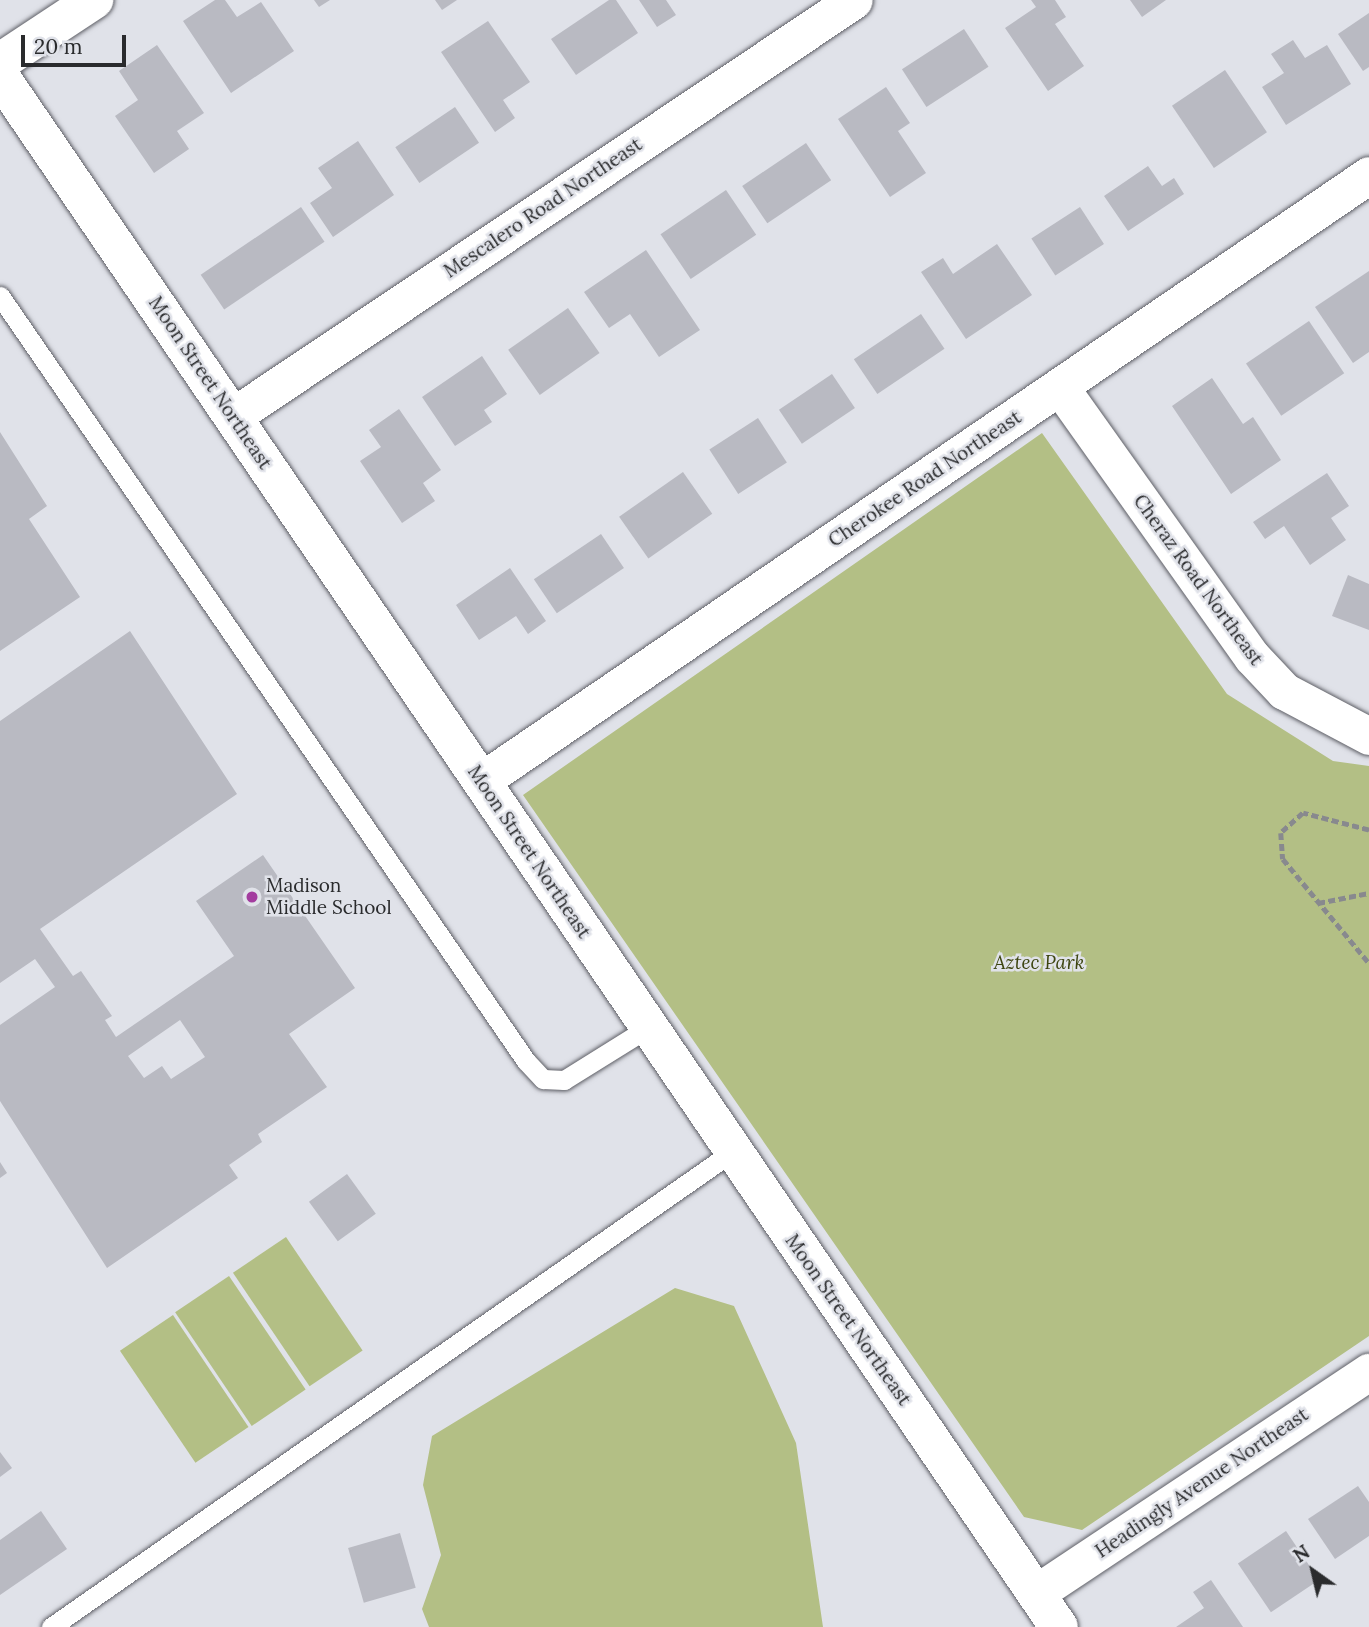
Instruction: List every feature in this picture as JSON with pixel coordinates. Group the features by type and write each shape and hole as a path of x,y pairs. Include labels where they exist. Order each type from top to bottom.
{"street":[{"path":"0,62 94,0"},
{"name":"Mescalero Road Northeast","path":"233,416 854,0"},
{"name":"Moon Street Northeast","path":"0,76 732,1152 1059,1627"},
{"name":"Cherokee Road Northeast","path":"481,781 1369,175"},
{"name":"Cheraz Road Northeast","path":"1060,387 1252,657 1284,691 1369,736"},
{"name":"Headingly Avenue Northeast","path":"1036,1593 1369,1372"}],"lane":[{"path":"0,296 526,1062 543,1079 564,1080 649,1027"},
{"path":"51,1627 732,1152"}],"path":[{"path":"1369,830 1334,817 1291,818 1281,833 1283,859 1369,962"},
{"path":"1318,904 1369,893"}],"green space":[{"name":"Aztec Park","path":"1042,433 1227,694 1333,761 1369,766 1369,1336 1082,1530 1024,1517 523,795"},
{"path":"286,1237 363,1351 310,1386 233,1273"},
{"path":"229,1276 306,1390 252,1426 175,1312"},
{"path":"675,1288 734,1306 796,1443 823,1627 429,1627 422,1609 441,1555 423,1485 432,1436"},
{"path":"173,1315 248,1427 195,1463 120,1351"}],"building":[{"path":"215,0 225,0 237,17 261,2 294,51 231,93 183,21"},
{"path":"314,0 330,0 319,7"},
{"path":"435,0 457,0 442,10"},
{"path":"609,0 616,0 638,33 576,75 551,39"},
{"path":"639,0 666,0 676,15 657,27"},
{"path":"1031,0 1055,0 1066,17 1055,24 1084,66 1048,91 1005,28 1036,7"},
{"path":"1130,0 1166,0 1142,17"},
{"path":"1369,13 1369,67 1363,71 1338,34"},
{"path":"488,21 530,82 503,100 515,118 495,132 441,52"},
{"path":"964,29 989,67 926,107 902,69"},
{"path":"1293,40 1305,58 1327,45 1351,84 1286,125 1262,87 1284,73 1271,54"},
{"path":"157,45 204,113 177,131 189,149 154,173 115,116 138,100 119,71"},
{"path":"1225,70 1267,132 1214,168 1172,106"},
{"path":"886,87 910,123 898,131 926,173 890,197 838,119"},
{"path":"455,107 479,143 419,183 395,147"},
{"path":"358,141 394,195 333,237 310,203 332,188 318,168"},
{"path":"806,143 831,180 767,223 742,186"},
{"path":"1148,166 1162,186 1174,178 1184,194 1128,231 1104,196"},
{"path":"726,190 756,235 691,279 661,234"},
{"path":"301,207 324,242 224,309 201,275"},
{"path":"1080,207 1104,244 1055,275 1031,239"},
{"path":"997,244 1032,295 966,339 921,272 943,258 953,274"},
{"path":"646,250 700,330 659,357 630,314 609,328 584,292"},
{"path":"1369,271 1369,352 1353,363 1315,307"},
{"path":"568,308 600,353 540,395 508,350"},
{"path":"921,314 944,349 877,394 854,359"},
{"path":"1309,321 1344,373 1281,416 1246,363"},
{"path":"482,356 507,394 484,410 492,422 455,446 422,397"},
{"path":"832,374 855,408 802,444 779,410"},
{"path":"1212,378 1243,424 1253,417 1281,460 1231,494 1172,406"},
{"path":"399,409 441,470 423,483 435,501 402,523 360,461 381,447 369,430"},
{"path":"758,418 787,462 738,494 709,450"},
{"path":"0,432 47,506 29,519 80,597 0,651"},
{"path":"683,472 712,514 648,559 619,517"},
{"path":"1327,473 1349,506 1331,518 1346,540 1310,565 1284,526 1265,539 1253,522"},
{"path":"601,534 624,568 557,613 534,579"},
{"path":"510,568 546,621 528,634 516,616 479,640 456,605"},
{"path":"1348,575 1369,584 1369,630 1332,616"},
{"path":"130,631 237,794 40,929 73,976 81,971 112,1016 105,1020 116,1037 234,956 196,901 263,855 355,988 289,1034 327,1087 258,1134 262,1142 229,1165 238,1178 107,1268 0,1101 0,1025 55,987 35,959 0,983 0,721","holes":["180,1020 205,1057 171,1079 162,1066 144,1078 128,1056"]},
{"path":"0,1162 7,1173 0,1178"},
{"path":"347,1174 376,1214 338,1241 309,1202"},
{"path":"0,1452 12,1468 0,1477"},
{"path":"1358,1486 1369,1502 1369,1536 1335,1559 1308,1519"},
{"path":"41,1511 67,1549 0,1595 0,1540"},
{"path":"1286,1531 1319,1580 1271,1612 1238,1563"},
{"path":"400,1533 416,1588 364,1603 348,1548"},
{"path":"1211,1580 1243,1627 1176,1627 1204,1608 1193,1592"}],"place":[{"name":"Madison Middle School","path":"252,897"}]}
